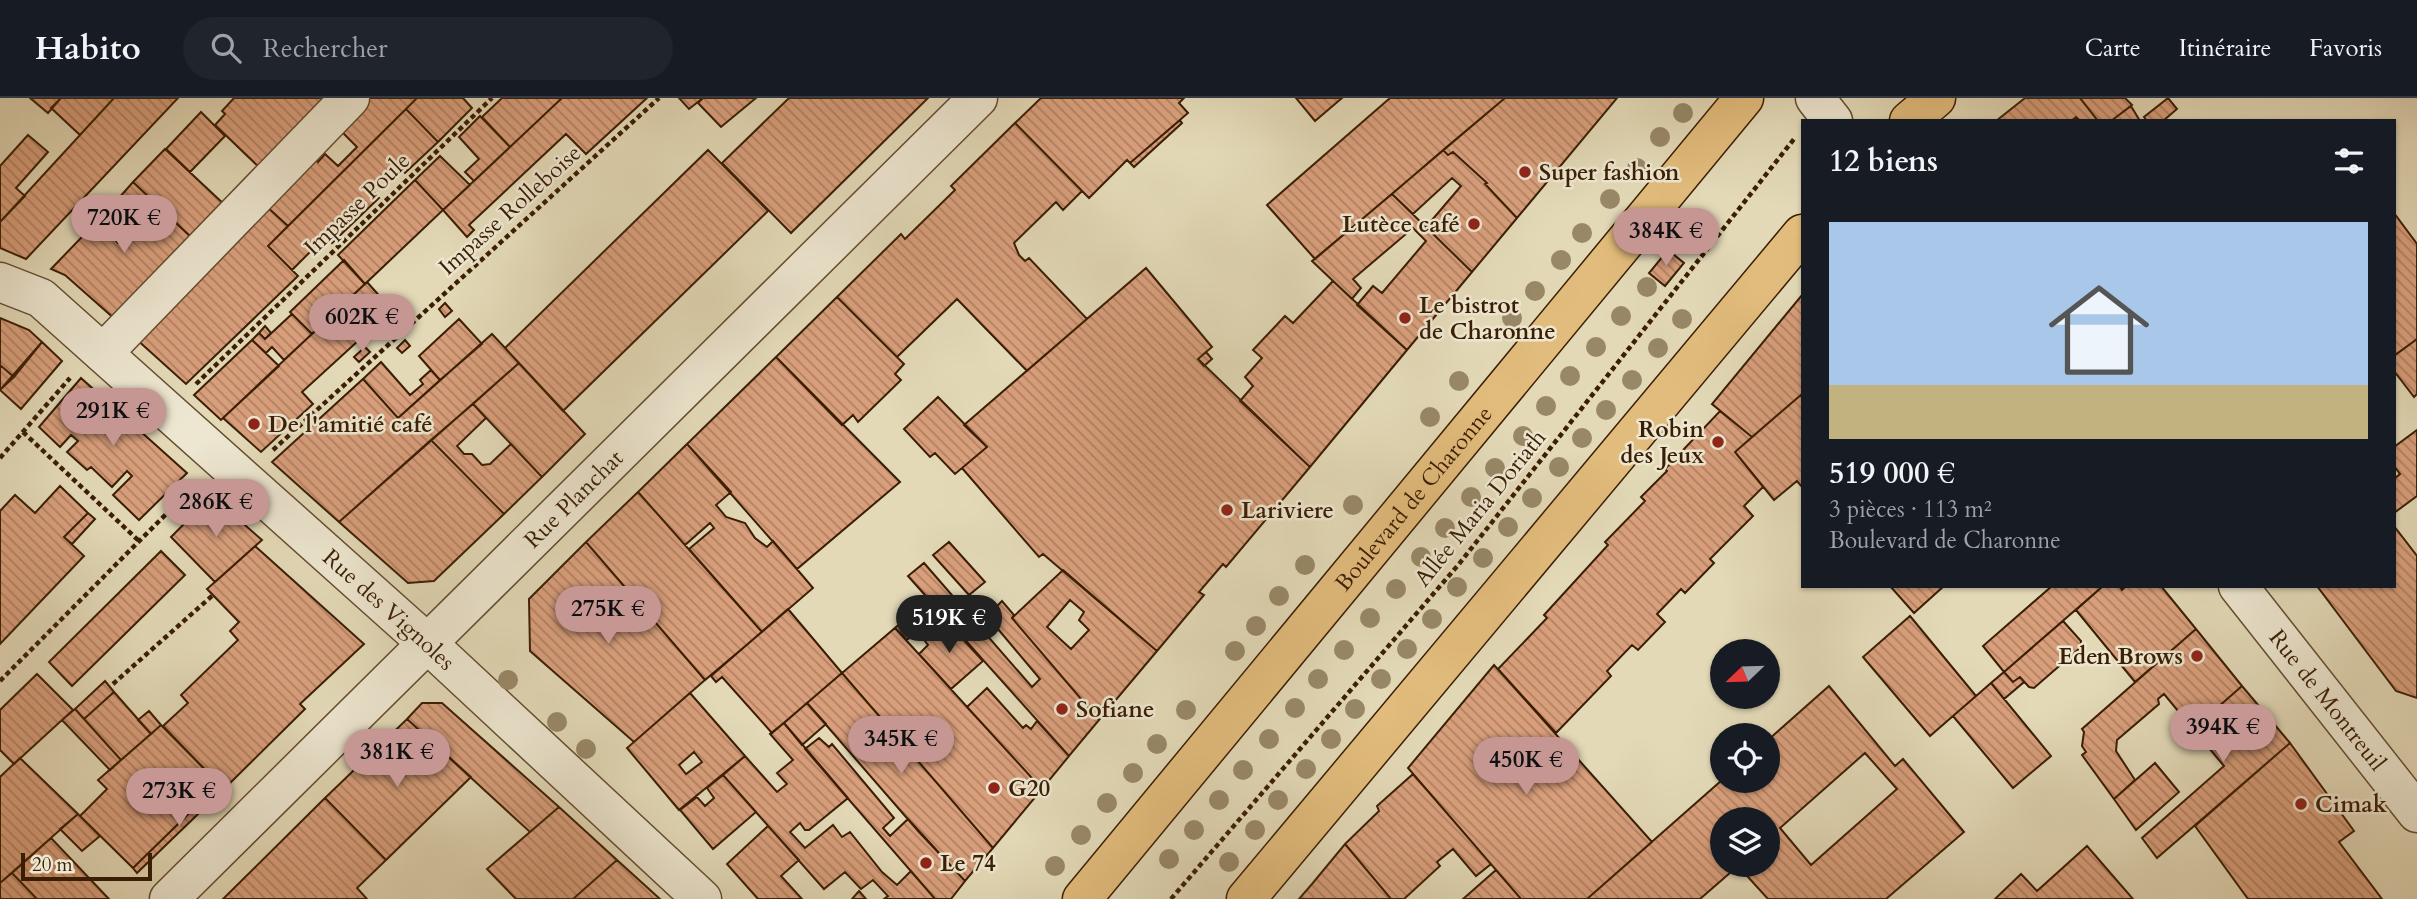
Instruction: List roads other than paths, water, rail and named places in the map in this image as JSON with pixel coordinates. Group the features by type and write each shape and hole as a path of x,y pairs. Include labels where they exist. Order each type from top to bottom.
{"main road":[{"name":"Boulevard de Charonne","path":"1082,899 1744,98"},
{"path":"1911,119 1936,98"},
{"path":"1246,899 1801,235"}],"street":[{"path":"89,363 350,98"},
{"name":"Rue Planchat","path":"169,899 978,98"},
{"path":"1815,98 1831,119"},
{"name":"Rue des Vignoles","path":"0,282 41,298 89,363 427,643 702,899"},
{"name":"Rue de Montreuil","path":"2240,588 2417,813"}],"place":[{"name":"Super fashion","path":"1525,172"},
{"name":"Lutèce café","path":"1474,224"},
{"name":"Le bistrot de Charonne","path":"1405,318"},
{"name":"De l'amitié café","path":"254,424"},
{"name":"Robin des Jeux","path":"1718,442"},
{"name":"Lariviere","path":"1227,510"},
{"name":"Eden Brows","path":"2197,656"},
{"name":"Sofiane","path":"1062,709"},
{"name":"G20","path":"994,788"},
{"name":"Cimak","path":"2301,804"},
{"name":"Le 74","path":"926,863"}]}
